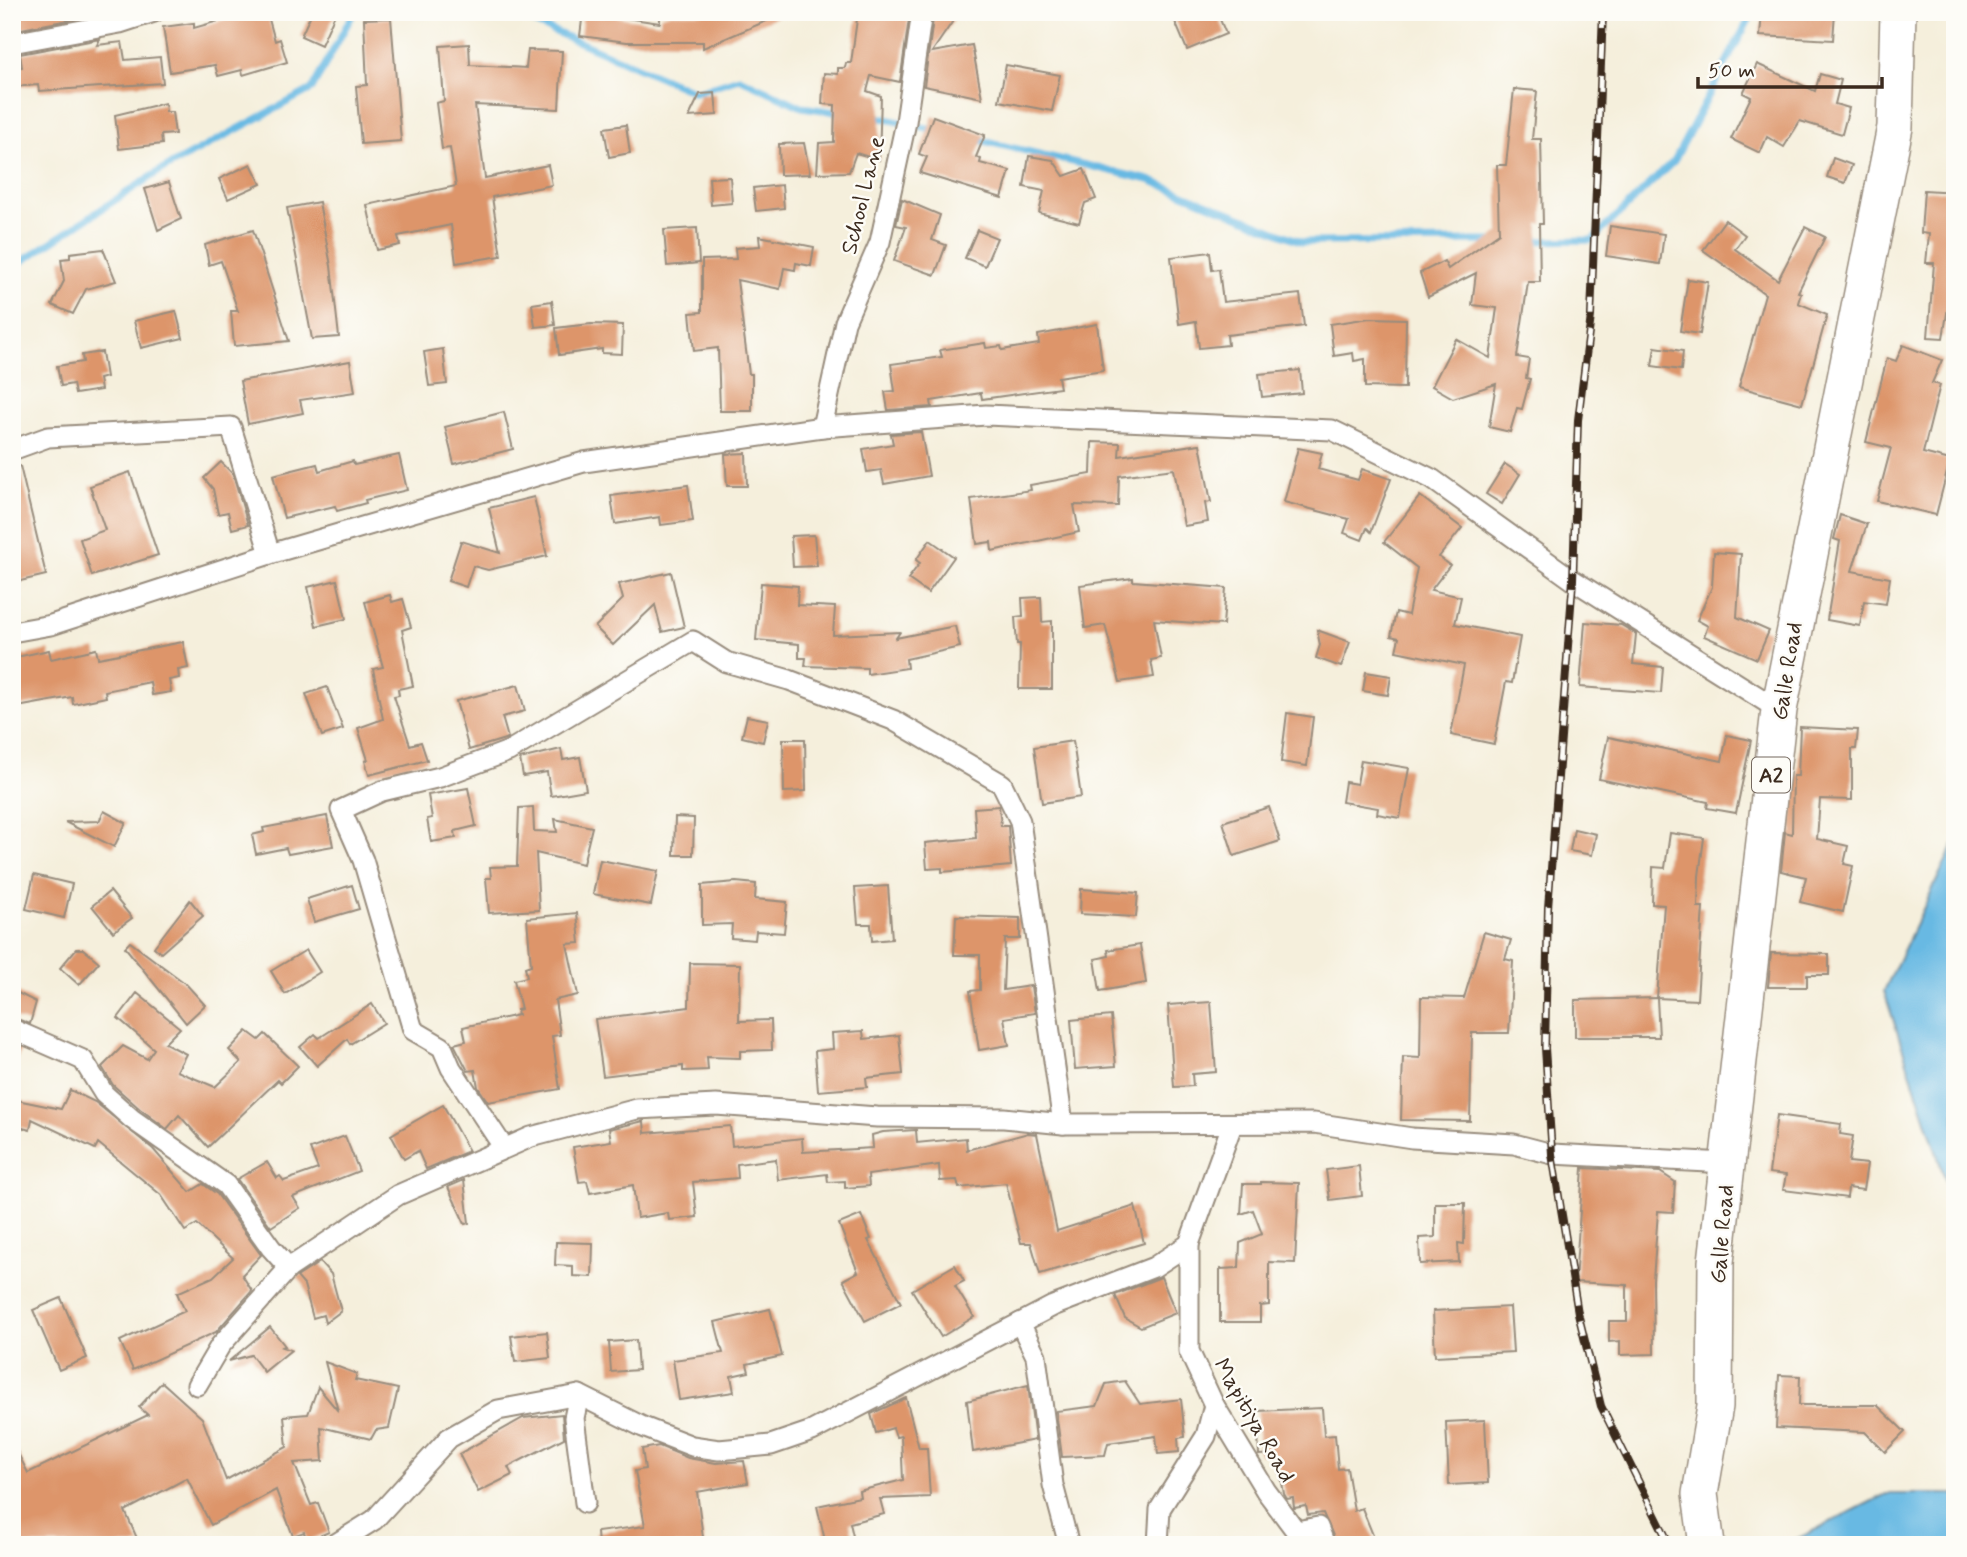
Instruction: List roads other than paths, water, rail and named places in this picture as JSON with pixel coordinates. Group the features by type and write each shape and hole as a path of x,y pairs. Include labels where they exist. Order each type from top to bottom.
{"highway":[{"name":"Galle Road","path":"1707,1545 1700,1494 1715,1406 1716,1262 1779,710 1795,614 1895,127 1898,12"}],"street":[{"path":"12,43 120,23 154,12"},
{"name":"School Lane","path":"822,427 845,322 882,232 906,122 922,12"},
{"path":"12,632 51,625 270,554 584,463 822,427 986,415 1332,429 1432,479 1573,580 1779,710"},
{"path":"12,450 48,437 231,427 270,554"},
{"path":"505,1149 451,1068 442,1047 413,1030 363,860 341,810 382,792 440,776 509,751 693,642 726,662 789,680 893,720 1002,784 1020,821 1063,1124"},
{"path":"12,1028 83,1060 104,1094 132,1119 226,1185 271,1248 289,1268"},
{"path":"197,1385 220,1346 289,1268 398,1195 531,1137 637,1108 716,1105 877,1117 1004,1118 1063,1124 1314,1123 1412,1138 1514,1144 1552,1154 1727,1163"},
{"name":"Mapitiya Road","path":"1232,1125 1189,1244 1189,1351 1214,1405 1266,1491 1296,1531 1318,1527 1325,1545"},
{"path":"334,1545 374,1520 449,1438 498,1410 579,1395 643,1427 692,1446 719,1450 771,1445 812,1431 1020,1322 1154,1267 1189,1244"},
{"path":"1020,1322 1036,1356 1053,1485 1069,1545"},
{"path":"579,1395 574,1418 586,1503"},
{"path":"1158,1545 1160,1509 1206,1436 1214,1405"}],"water":[{"path":"1955,842 1955,1210 1884,991"},
{"path":"1886,1494 1955,1494 1955,1545 1785,1545"}],"waterway":[{"path":"12,268 158,172 312,89 354,12"},
{"path":"509,12 695,92 739,78 802,107 843,113"},
{"path":"1532,241 1592,240 1674,161 1753,12"},
{"path":"872,116 936,130"},
{"path":"975,139 1149,180 1302,242 1495,241"}],"railway":[{"path":"1603,12 1591,316 1578,420 1573,580 1548,908 1545,1048 1552,1154 1578,1313 1601,1406 1670,1545"}]}
